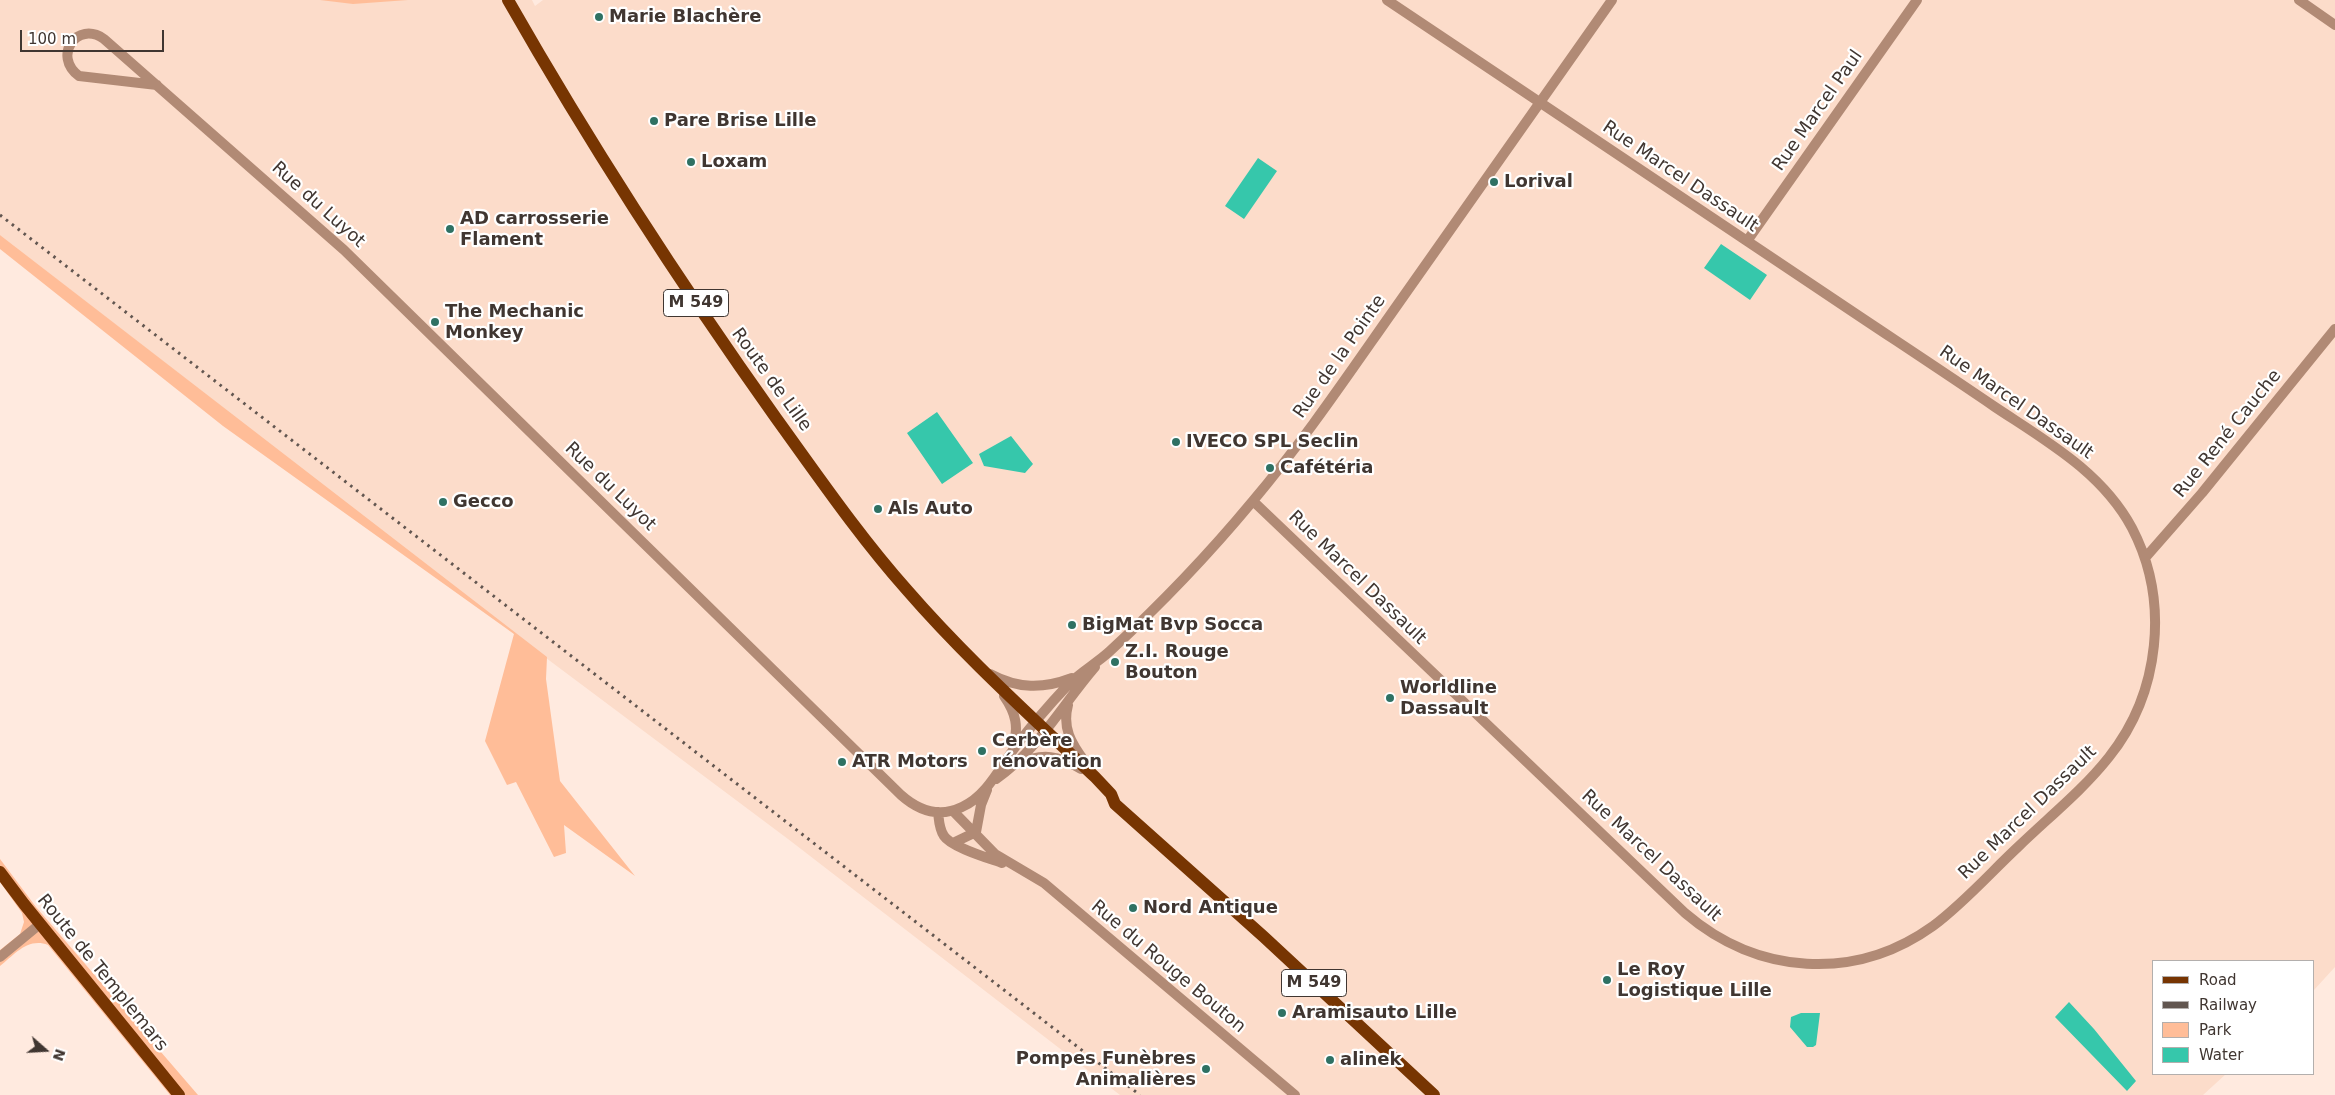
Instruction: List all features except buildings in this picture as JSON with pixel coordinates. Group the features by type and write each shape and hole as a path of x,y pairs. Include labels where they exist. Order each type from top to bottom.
{"main road":[{"name":"Route de Lille","path":"508,0 576,117 726,347 879,557 934,620 1041,725"},
{"name":"M 549","path":"1041,725 1111,794 1118,794 1252,923 1264,938 1434,1095"},
{"name":"Route de Templemars","path":"0,872 179,1095"}],"street":[{"name":"Rue Marcel Dassault","path":"1253,501 1692,919 1718,938 1736,948 1778,960 1807,964 1836,963 1868,957 1896,947 1932,927 1950,912 2108,758 2135,717 2147,686 2155,639 2154,602 2145,558 2122,511 2103,487 2084,468 1387,0"},
{"name":"Rue de la Pointe","path":"1041,725 1076,677 1106,655 1201,561 1253,501 1305,435 1612,0"},
{"name":"Rue Marcel Paul","path":"1747,241 1917,0"},
{"path":"2299,0 2335,25"},
{"name":"Rue du Luyot","path":"157,85 79,76 68,63 68,48 80,35 90,32 104,39 157,85 344,250 901,795 920,809 938,812 953,811 972,802 991,782 1013,750 1041,725"},
{"name":"Rue René Cauche","path":"2145,558 2184,514 2335,329"},
{"path":"1014,765 1041,725 1106,655"},
{"path":"983,670 1010,683 1023,686 1042,686 1076,677"},
{"path":"983,670 1014,713 1017,727 1013,750"},
{"path":"1075,690 1067,710 1066,727 1071,742 1095,777"},
{"path":"938,812 942,834 953,843 976,832 981,805 991,782 1014,765 1042,755 1055,756 1095,777"},
{"name":"Rue du Rouge Bouton","path":"953,811 976,832 990,850 1044,883 1295,1095"},
{"name":"Rue du Rouge Bouton","path":"953,843 1018,868"},
{"path":"0,957 40,924"}],"shaded area":[{"path":"0,0 532,0 535,6 543,0 2335,0 2335,967 2315,989 2315,960 2152,960 2152,1075 2225,1075 2203,1095 1120,1095 788,839 514,634 0,235"}],"green space":[{"path":"320,0 408,0 353,4"},
{"path":"0,235 547,657 546,679 560,781 635,876 564,825 566,853 554,857 516,782 507,785 485,741 514,634 223,426 0,249"},
{"path":"0,859 36,907 198,1095 170,1095 48,945 34,943 28,945 16,952 0,966 0,950 20,934 24,922 22,913 0,882"}],"water":[{"path":"1258,158 1277,171 1244,219 1225,206"},
{"path":"1721,244 1767,275 1750,300 1704,268"},
{"path":"937,412 973,463 942,484 907,433"},
{"path":"1011,436 1033,464 1025,473 984,466 979,454"},
{"path":"2069,1002 2094,1029 2136,1081 2127,1091 2055,1017"},
{"path":"1801,1013 1820,1013 1816,1045 1813,1047 1807,1047 1790,1027 1791,1017"}],"railway":[{"path":"0,215 1140,1095"}],"place":[{"name":"Marie Blachère","path":"599,17"},
{"name":"Pare Brise Lille","path":"654,121"},
{"name":"Loxam","path":"691,162"},
{"name":"Lorival","path":"1494,182"},
{"name":"AD carrosserie Flament","path":"450,229"},
{"name":"The Mechanic Monkey","path":"435,322"},
{"name":"IVECO SPL Seclin","path":"1176,442"},
{"name":"Cafétéria","path":"1270,468"},
{"name":"Gecco","path":"443,502"},
{"name":"Als Auto","path":"878,509"},
{"name":"BigMat Bvp Socca","path":"1072,625"},
{"name":"Z.I. Rouge Bouton","path":"1115,662"},
{"name":"Worldline Dassault","path":"1390,698"},
{"name":"Cerbère rénovation","path":"982,751"},
{"name":"ATR Motors","path":"842,762"},
{"name":"Nord Antique","path":"1133,908"},
{"name":"Le Roy Logistique Lille","path":"1607,980"},
{"name":"Aramisauto Lille","path":"1282,1013"},
{"name":"alinek","path":"1330,1060"},
{"name":"Pompes Funèbres Animalières","path":"1206,1069"}]}
